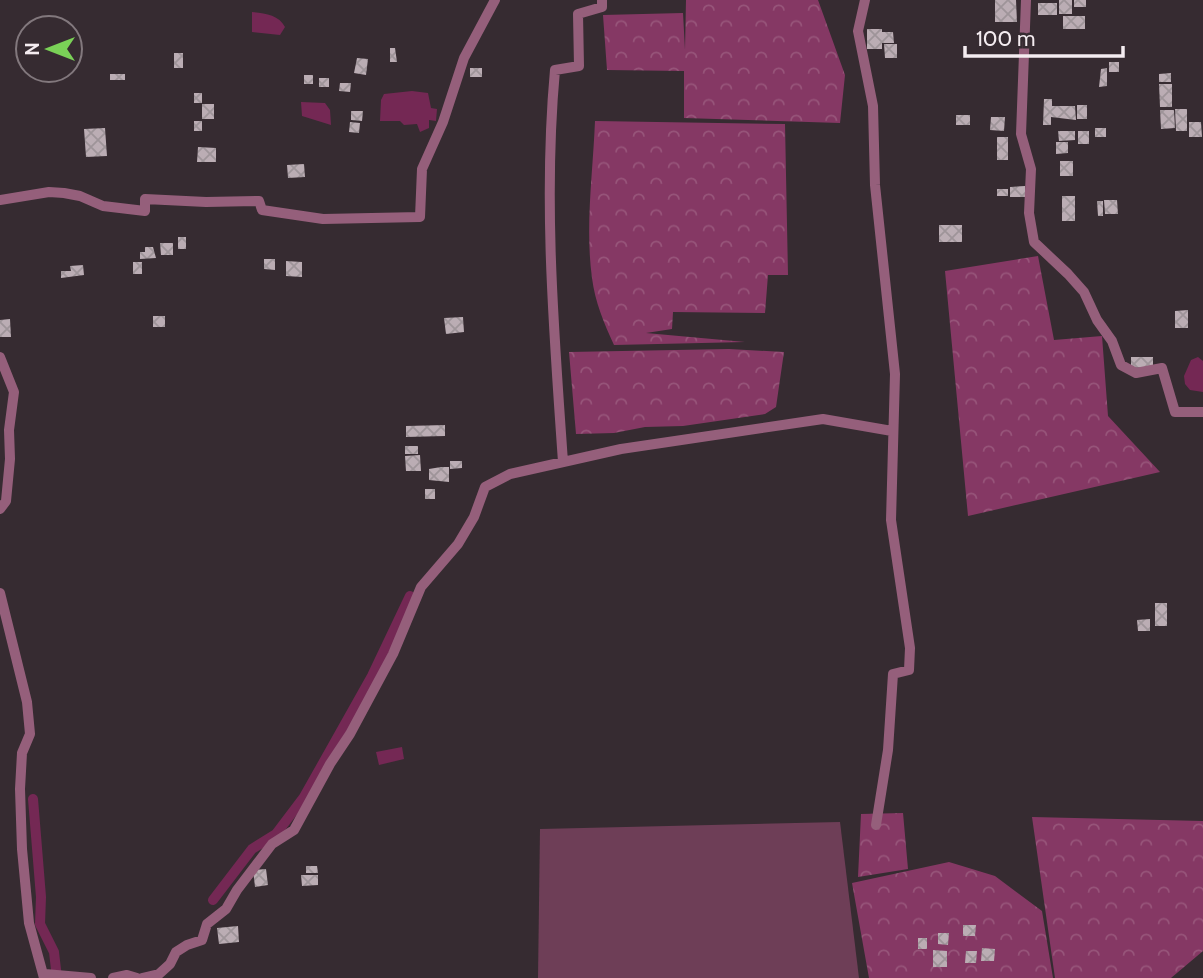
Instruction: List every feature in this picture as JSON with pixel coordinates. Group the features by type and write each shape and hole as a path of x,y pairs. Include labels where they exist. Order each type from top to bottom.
{"street":[{"path":"0,200 49,192 80,196 103,206 145,211 145,199 259,201 262,210 323,219 420,217 422,169 443,122 464,58 495,0"},
{"path":"563,462 553,276 550,121 555,70 579,66 578,14 602,7 602,0"},
{"path":"865,0 858,31 873,106 875,186 895,374 891,520 910,648 909,670 893,674 888,750 876,825"},
{"path":"1026,0 1021,134 1031,169 1029,213 1034,242 1084,292 1097,320 1112,341 1121,365 1136,373 1163,369 1175,412 1203,412"},
{"path":"0,358 14,392 9,430 10,460 6,501 0,509"},
{"path":"113,978 127,975 140,978 159,974 170,964 176,953 187,945 202,940 207,924 226,909 272,844 294,830 393,654 421,587 458,544 474,517 485,487 510,474 621,449 822,419 892,431"},
{"path":"0,593 27,702 30,734 22,753 20,789 29,923 45,976 71,975 91,978"}],"shaded area":[{"path":"252,12 275,17 285,27 280,35 252,32"},
{"path":"412,91 428,93 431,108 437,109 436,121 429,120 429,128 420,132 417,124 380,121 384,94"},
{"path":"301,102 325,103 330,110 331,125 302,116"},
{"path":"1198,357 1203,361 1203,392 1190,390 1185,384 1184,376 1191,360"},
{"path":"402,747 404,759 379,765 376,752"},
{"path":"840,822 859,978 538,978 540,829"}],"green space":[{"path":"686,0 818,0 845,75 840,123 684,118 684,71 607,70 603,15 683,13 685,50"},
{"path":"595,121 785,124 788,275 768,275 765,313 673,312 672,329 646,333 745,342 614,345 595,296 590,259 589,219"},
{"path":"1038,256 1054,340 1102,336 1108,416 1160,472 968,516 945,271"},
{"path":"729,349 784,352 776,407 765,414 683,426 576,434 569,352"},
{"path":"903,813 908,869 858,877 861,814"},
{"path":"1032,817 1203,821 1203,951 1171,978 1055,978"},
{"path":"949,862 995,876 1042,911 1053,978 869,978 852,883"}],"building":[{"path":"995,0 1016,0 1017,22 995,22"},
{"path":"1059,0 1072,0 1072,14 1059,14"},
{"path":"1074,0 1086,0 1086,7 1074,7"},
{"path":"1038,3 1057,3 1057,15 1038,15"},
{"path":"1063,16 1085,16 1085,29 1063,29"},
{"path":"867,29 893,32 894,43 882,43 882,49 867,49"},
{"path":"884,44 897,44 897,58 885,58"},
{"path":"390,48 395,48 397,62 390,62"},
{"path":"174,53 183,53 183,68 174,68"},
{"path":"357,58 368,59 366,75 354,73"},
{"path":"1109,62 1119,62 1119,72 1109,72"},
{"path":"470,68 482,68 482,77 470,77"},
{"path":"1107,68 1107,86 1099,87 1101,69"},
{"path":"1171,73 1171,82 1159,82 1159,74"},
{"path":"110,74 125,74 125,80 110,80"},
{"path":"304,75 313,75 313,84 304,84"},
{"path":"319,78 329,78 329,87 319,87"},
{"path":"340,83 351,83 350,92 339,91"},
{"path":"1159,84 1172,84 1172,107 1160,107"},
{"path":"194,93 202,93 202,103 194,103"},
{"path":"1044,99 1052,99 1052,106 1075,106 1076,120 1051,117 1051,125 1043,125"},
{"path":"202,104 214,104 214,119 202,119"},
{"path":"1077,105 1087,105 1087,119 1077,119"},
{"path":"1175,109 1187,109 1187,131 1176,131"},
{"path":"1160,110 1174,110 1175,128 1161,129"},
{"path":"351,111 363,111 362,121 351,120"},
{"path":"956,115 970,115 970,125 956,125"},
{"path":"991,117 1005,117 1004,131 990,130"},
{"path":"194,121 202,121 202,131 194,131"},
{"path":"350,122 360,123 359,133 349,132"},
{"path":"1189,122 1201,122 1202,137 1189,137"},
{"path":"105,128 107,156 86,157 84,129"},
{"path":"1095,128 1106,128 1106,137 1095,137"},
{"path":"1058,131 1075,131 1075,140 1059,141"},
{"path":"1078,131 1089,131 1089,144 1078,144"},
{"path":"997,137 1008,137 1008,160 997,160"},
{"path":"1056,142 1068,142 1068,153 1056,154"},
{"path":"198,147 216,148 216,162 197,162"},
{"path":"1060,161 1073,161 1073,176 1060,176"},
{"path":"304,164 305,177 288,178 287,165"},
{"path":"1025,186 1025,197 1010,197 1010,187"},
{"path":"997,189 1008,189 1008,196 997,196"},
{"path":"1062,196 1075,196 1075,221 1062,221"},
{"path":"1104,200 1117,200 1118,214 1105,214"},
{"path":"1097,201 1103,201 1103,216 1098,216"},
{"path":"939,225 962,225 962,242 939,242"},
{"path":"178,237 186,237 186,249 178,249"},
{"path":"160,243 173,243 173,255 161,255"},
{"path":"145,247 153,247 156,258 140,259 140,252 145,252"},
{"path":"264,259 275,259 275,270 264,269"},
{"path":"286,261 302,262 302,277 286,276"},
{"path":"133,262 142,262 142,274 133,274"},
{"path":"83,265 84,275 61,278 61,271 71,271 70,266"},
{"path":"1188,310 1188,328 1175,328 1175,311"},
{"path":"153,316 165,316 165,327 153,327"},
{"path":"463,317 464,332 446,334 444,318"},
{"path":"10,319 11,337 0,337 0,320"},
{"path":"1131,357 1153,357 1153,367 1131,368"},
{"path":"445,425 445,436 406,437 406,426"},
{"path":"405,446 418,446 418,454 405,454"},
{"path":"420,455 421,471 406,471 405,456"},
{"path":"450,461 462,461 462,468 450,469"},
{"path":"449,467 449,482 429,480 429,469"},
{"path":"425,489 435,489 435,499 425,499"},
{"path":"1155,603 1167,603 1167,626 1155,626"},
{"path":"1150,619 1150,631 1138,631 1137,620"},
{"path":"306,866 317,866 318,873 306,873"},
{"path":"266,869 268,885 255,887 253,870"},
{"path":"301,875 318,875 318,885 302,886"},
{"path":"963,925 976,925 975,936 963,936"},
{"path":"238,926 239,942 219,944 217,928"},
{"path":"938,933 949,933 948,945 938,944"},
{"path":"918,938 927,938 927,949 918,949"},
{"path":"982,948 995,949 994,961 981,961"},
{"path":"933,950 947,951 947,967 933,967"},
{"path":"966,951 977,951 976,963 965,963"}],"waterway":[{"path":"213,900 252,849 276,834 304,797 372,676 410,596"},
{"path":"33,799 41,897 40,924 54,952 57,978"}]}
